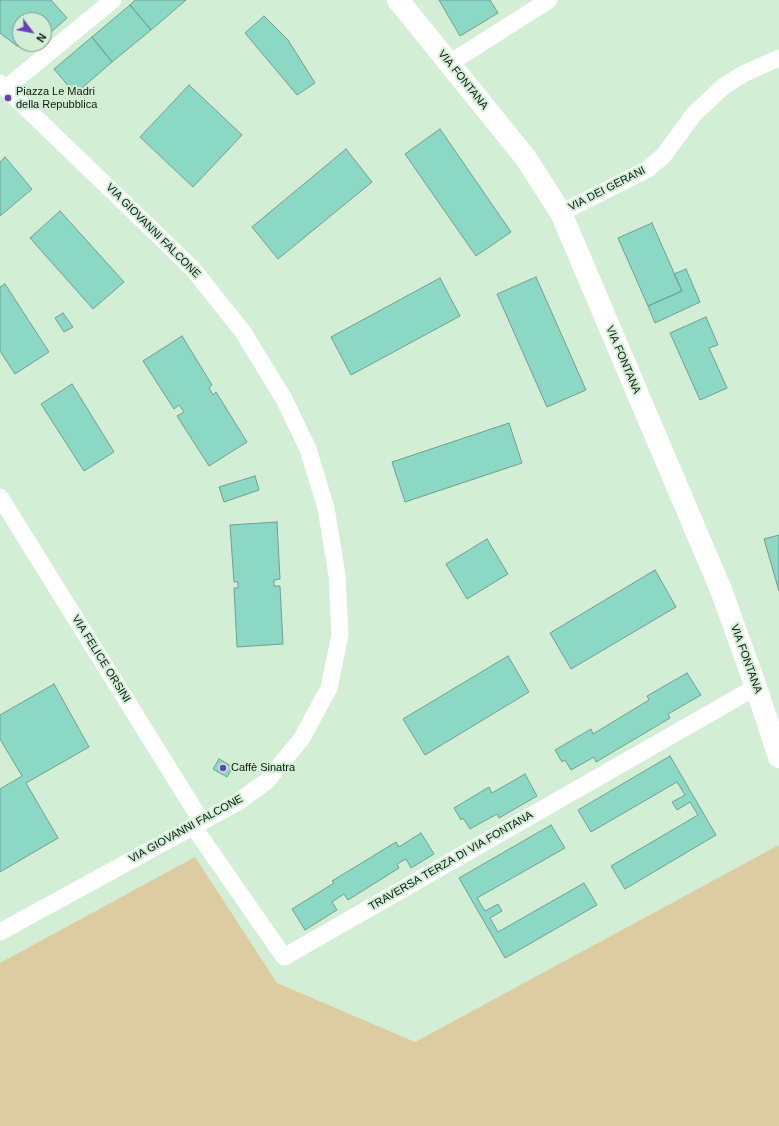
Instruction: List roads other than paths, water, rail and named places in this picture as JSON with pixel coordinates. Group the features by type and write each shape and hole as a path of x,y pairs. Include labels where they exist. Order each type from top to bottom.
{"street":[{"path":"3,85 113,0"},
{"name":"VIA FONTANA","path":"398,0 524,157 560,213 721,590 756,687 779,757"},
{"path":"450,63 549,0"},
{"name":"VIA DEI GERANI","path":"560,213 648,169 664,155 694,114 724,86 745,73 779,58"},
{"name":"VIA GIOVANNI FALCONE","path":"0,932 238,802 267,781 302,738 329,688 340,635 337,575 326,508 308,449 284,399 243,332 192,268 3,85"},
{"name":"VIA FELICE ORSINI","path":"0,497 198,824"},
{"name":"TRAVERSA TERZA DI VIA FONTANA","path":"198,824 284,957 756,687"}],"place":[{"name":"Piazza Le Madri della Repubblica","path":"8,98"},
{"name":"Caffè Sinatra","path":"223,768"}]}
